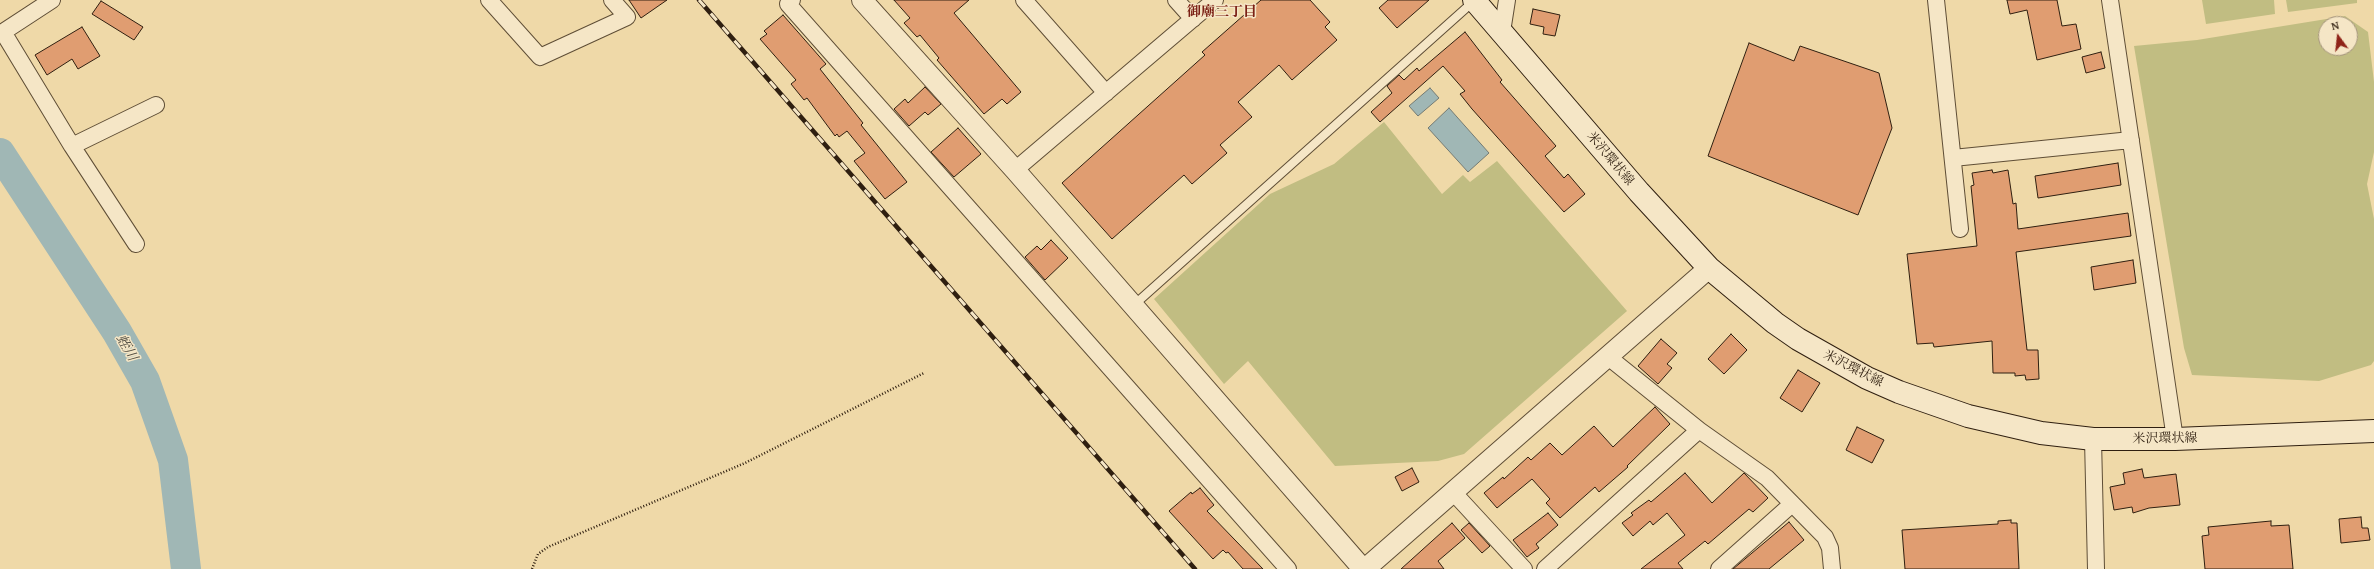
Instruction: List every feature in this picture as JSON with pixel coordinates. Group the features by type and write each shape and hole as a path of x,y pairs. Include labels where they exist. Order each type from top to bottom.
{"main road":[{"name":"米沢環状線","path":"1474,0 1639,192 1709,268 1763,314 1831,360 1899,392 1968,416 2005,426 2092,439 2175,439 2374,431"}],"street":[{"path":"52,0 1,33 136,244"},
{"path":"489,0 540,57 627,17 612,0"},
{"path":"792,0 788,4 1288,569"},
{"path":"862,0 1015,170 1364,569 1709,268"},
{"path":"1024,0 1106,93"},
{"path":"1176,0 1193,19"},
{"path":"1015,170 1215,0"},
{"path":"1502,32 1507,0"},
{"path":"1936,0 1960,229"},
{"path":"2110,0 2175,439"},
{"path":"72,146 156,105"},
{"path":"1953,158 2131,140"},
{"path":"1607,356 1699,430 1759,471 1825,537 1830,548 1832,569"},
{"path":"1545,569 1699,430"},
{"path":"2092,439 2096,569"},
{"path":"1453,492 1524,569"},
{"path":"1719,569 1792,504"}],"lane":[{"path":"1134,306 1474,0"}],"path":[{"path":"532,569 538,554 548,547 745,463 924,373"}],"shaded area":[{"path":"2202,0 2274,0 2275,14 2206,24"},
{"path":"2286,0 2357,0 2357,3 2288,12"},
{"path":"2318,20 2318,56 2358,56 2358,25 2368,32 2374,82 2374,152 2367,184 2374,219 2374,361 2371,365 2319,381 2192,375 2184,348 2134,46 2197,40"},
{"path":"1384,122 1442,194 1463,175 1470,182 1497,161 1627,311 1464,454 1438,461 1335,466 1248,361 1224,384 1154,299 1270,194 1334,164"}],"water":[{"path":"1430,88 1439,98 1418,116 1409,106"},
{"path":"1449,108 1489,153 1468,172 1428,128"}],"building":[{"path":"629,0 667,0 641,18"},
{"path":"894,0 969,0 954,13 1021,92 1007,104 1002,99 984,114 937,60 939,58 920,35 917,37 904,23 910,18"},
{"path":"1261,0 1310,0 1330,22 1325,27 1337,40 1292,80 1279,65 1238,102 1252,117 1220,145 1227,153 1192,184 1184,175 1112,239 1062,183 1205,55 1202,52"},
{"path":"1388,0 1429,0 1397,28 1379,8"},
{"path":"2007,0 2057,0 2062,26 2076,24 2081,49 2037,60 2027,10 2010,14"},
{"path":"101,1 143,27 134,40 92,14"},
{"path":"1533,9 1560,15 1555,36 1543,34 1544,27 1530,24"},
{"path":"783,15 826,64 820,69 863,123 861,125 907,182 885,199 854,161 865,153 847,131 839,137 837,134 835,136 807,98 804,100 791,84 796,80 760,39 767,34 764,31"},
{"path":"82,27 100,56 78,69 72,59 47,75 35,55"},
{"path":"1465,32 1502,80 1500,82 1556,146 1545,156 1564,178 1568,174 1585,194 1564,212 1472,109 1460,94 1465,91 1443,66 1380,122 1371,112 1392,93 1387,86 1399,75 1404,80 1417,68 1419,71"},
{"path":"1749,43 1794,61 1800,46 1879,73 1892,128 1858,215 1708,156"},
{"path":"2101,52 2105,68 2086,73 2082,57"},
{"path":"925,87 941,104 928,115 925,112 909,126 894,109 905,99 908,103"},
{"path":"958,128 981,154 954,177 931,152"},
{"path":"2118,163 2121,185 2038,198 2035,176"},
{"path":"1992,170 1993,173 2008,170 2013,204 2016,203 2018,229 2128,213 2131,236 2016,252 2027,350 2038,350 2039,379 2026,380 2025,375 2015,376 2015,373 1993,373 1992,341 1934,347 1933,343 1917,344 1907,254 1977,246 1971,186 1974,185 1972,173"},
{"path":"1051,240 1068,258 1045,280 1025,257 1037,246 1041,250"},
{"path":"2133,260 2136,283 2094,290 2091,267"},
{"path":"1731,334 1747,350 1724,374 1708,359"},
{"path":"1661,339 1677,353 1667,364 1672,368 1658,384 1638,366"},
{"path":"1798,370 1820,383 1802,412 1780,398"},
{"path":"1655,407 1670,424 1627,466 1628,467 1599,492 1595,487 1560,518 1546,503 1550,499 1532,479 1497,508 1484,493 1503,477 1504,479 1528,457 1531,460 1550,443 1562,455 1594,426 1613,447"},
{"path":"1857,427 1884,440 1872,463 1846,450"},
{"path":"1412,468 1419,482 1402,491 1395,477"},
{"path":"2142,469 2144,478 2176,474 2180,505 2149,508 2133,513 2132,507 2114,510 2110,487 2125,484 2123,473"},
{"path":"1685,473 1712,503 1744,473 1768,498 1753,512 1749,509 1708,544 1705,541 1678,563 1683,569 1641,569 1685,535 1667,513 1653,525 1650,521 1633,536 1622,523 1633,515 1631,513 1649,500 1651,502"},
{"path":"1200,488 1214,505 1207,511 1263,569 1243,569 1228,552 1226,553 1223,550 1213,559 1169,511 1191,492 1192,494"},
{"path":"1548,513 1558,525 1536,544 1539,548 1527,557 1513,540"},
{"path":"2361,517 2362,528 2368,528 2370,540 2341,543 2339,519"},
{"path":"2011,520 2011,523 2017,523 2019,569 1905,569 1902,530 1998,524 1998,521"},
{"path":"2271,521 2271,526 2289,525 2293,569 2205,569 2202,536 2209,535 2208,527"},
{"path":"1789,522 1804,540 1769,569 1733,569"},
{"path":"1452,523 1465,538 1438,561 1444,569 1401,569"},
{"path":"1469,523 1490,546 1482,553 1461,530"}],"waterway":[{"name":"蛭川","path":"0,153 117,332 145,381 173,460 186,569"}],"railway":[{"path":"699,0 1195,569"}],"district":[{"name":"御廟三丁目","path":"1222,12"}]}
